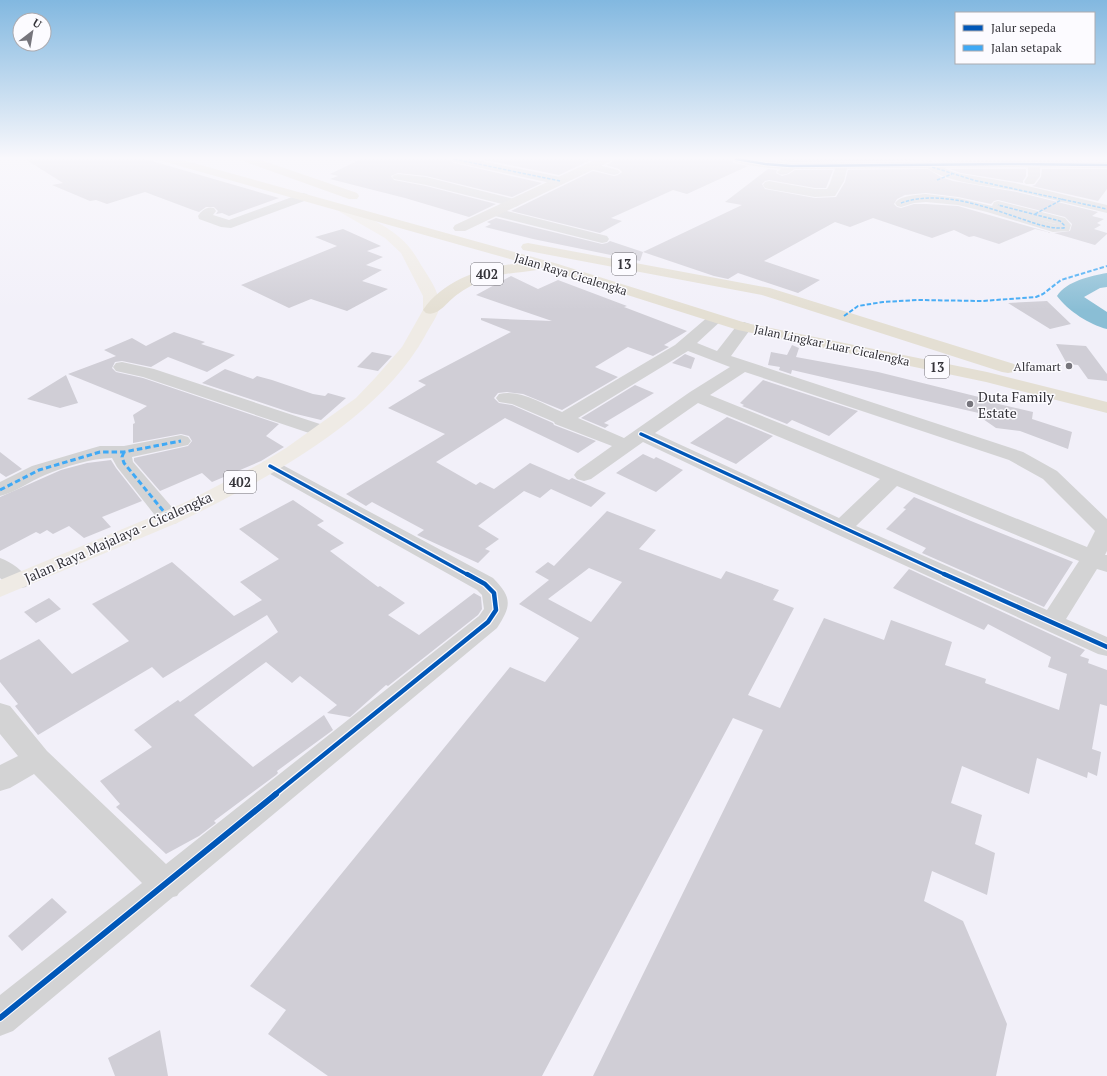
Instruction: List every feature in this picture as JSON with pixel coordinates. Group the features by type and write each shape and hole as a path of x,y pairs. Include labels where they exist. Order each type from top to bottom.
{"highway":[{"name":"Jalan Raya Cicalengka","path":"345,209 553,267 715,320 744,327"},
{"name":"Jalan Raya Cicalengka","path":"445,224 532,248 765,291 788,298"},
{"name":"402","path":"431,310 440,299 450,291 488,274 513,267 553,267"},
{"path":"766,331 785,331 802,322 806,315 805,312 788,298"},
{"name":"Jalan Lingkar Luar Cicalengka","path":"788,298 995,364 1107,394"},
{"path":"852,349 840,343 832,336 834,330 841,325 869,325"},
{"name":"Jalan Lingkar Luar Cicalengka","path":"744,327 987,377 1107,408"}],"main road":[{"path":"344,209 390,235 407,251 431,296 431,310"},
{"name":"Jalan Raya Majalaya - Cicalengka","path":"9,585 197,505 293,452 362,402 409,349 431,310"}],"street":[{"path":"210,211 204,216 226,224 231,224 270,209"},
{"path":"460,228 500,209"},
{"path":"975,209 1056,228 1064,228 1064,225 1060,221 1015,209"},
{"path":"1035,214 1043,209"},
{"path":"495,212 602,238"},
{"path":"562,420 686,345 715,320"},
{"path":"721,357 744,327"},
{"path":"686,345 743,366 1016,456 1050,475 1107,531 1100,562 1052,621"},
{"path":"584,475 696,396 743,366"},
{"path":"122,367 148,373 322,431"},
{"path":"696,396 1100,562"},
{"path":"505,398 515,399 562,420 633,440 842,528 1107,647"},
{"path":"0,490 39,470 100,452 124,452 181,441"},
{"path":"124,452 122,457 124,463 168,518"},
{"path":"0,1016 166,885 252,812 488,622 496,610 494,593 485,584 270,466"},
{"path":"842,528 893,478"},
{"path":"0,566 9,585"},
{"path":"0,714 36,759 166,885"},
{"path":"0,779 36,759"}],"building":[{"path":"191,209 203,209 199,212"},
{"path":"216,209 248,209 229,216 222,213 216,214 218,211"},
{"path":"443,209 485,209 469,217"},
{"path":"515,209 630,209 611,218 622,221 600,233 511,211"},
{"path":"733,209 969,209 1052,233 1035,229 999,244 974,236 969,237 954,230 932,238 873,218 850,227 835,222 764,261 820,280 798,293 738,273 728,279 714,276 643,252"},
{"path":"1034,209 1087,209 1098,212 1092,216 1104,219 1097,223 1101,225 1094,229 1107,234 1095,245 1054,233 1070,231 1072,224 1065,217"},
{"path":"496,218 602,244 610,241 643,252 640,261 533,239 485,227 491,224 487,222"},
{"path":"343,229 381,246 367,251 383,257 366,265 382,270 362,281 388,289 347,311 311,299 289,308 241,285 337,246 315,237"},
{"path":"511,276 538,289 558,280 687,331 664,345 669,347 653,356 628,347 595,367 618,377 562,410 523,394 507,392 498,393 494,398 499,403 512,405 553,423 554,425 596,441 578,453 505,418 436,462 476,485 480,482 494,489 530,463 569,480 572,478 606,493 591,507 551,489 540,498 524,491 478,526 499,539 485,549 490,551 478,563 417,535 424,530 372,502 366,506 346,494 445,434 388,408 426,385 418,381 511,332 481,320 481,318 552,321 476,295"},
{"path":"1047,301 1071,324 1050,329 1008,303"},
{"path":"174,332 205,342 201,344 235,355 207,372 168,357 151,367 122,361 115,362 112,368 116,372 143,378 279,424 266,436 284,447 261,461 212,482 202,473 160,491 134,461 134,458 188,446 192,441 189,436 181,434 133,443 133,424 135,423 133,415 147,406 68,374 116,356 104,350 132,338 146,346"},
{"path":"1056,344 1086,346 1107,374 1107,381 1088,379 1078,365 1067,364"},
{"path":"792,345 799,348 796,357 878,372 1033,412 1032,419 1072,432 1068,449 1020,431 996,428 983,419 983,414 792,370 791,374 779,370 780,367 768,365 771,352 787,355"},
{"path":"372,352 392,356 378,371 357,367"},
{"path":"685,354 695,358 691,369 672,363"},
{"path":"225,369 253,379 257,376 272,380 313,394 325,396 328,393 346,398 321,420 292,413 202,383"},
{"path":"66,375 78,403 60,408 27,399"},
{"path":"763,380 858,411 829,436 792,420 787,424 742,406 744,405 740,403"},
{"path":"635,385 654,393 604,423 609,425 605,428 581,418"},
{"path":"727,417 773,436 736,464 690,443"},
{"path":"0,452 22,469 6,477 0,473"},
{"path":"643,454 654,459 656,457 683,470 656,492 616,473"},
{"path":"111,460 142,501 102,517 111,527 84,538 69,526 53,534 47,530 40,534 36,532 0,551 0,497 61,470 87,463"},
{"path":"914,497 1073,562 1044,607 922,553 926,548 886,529 906,509 903,508"},
{"path":"293,500 324,521 317,525 344,543 330,551 378,587 380,586 405,603 388,615 419,635 474,593 481,597 482,609 478,615 388,686 386,685 350,717 327,713 337,705 300,676 292,683 266,662 194,715 253,767 324,715 333,730 277,771 278,773 276,775 214,821 216,823 199,836 166,854 116,807 120,804 100,781 152,747 134,730 178,700 180,702 278,632 267,615 163,678 152,667 38,735 15,706 18,704 0,682 0,660 39,639 72,674 129,641 92,604 172,562 234,616 262,600 240,582 279,559 239,529"},
{"path":"607,511 656,530 639,549 721,579 726,571 779,590 773,600 794,608 748,695 780,708 824,618 884,640 891,620 952,642 945,665 986,679 985,683 1059,710 1067,674 1048,667 1051,657 988,624 984,630 893,588 909,569 1085,650 1080,656 1089,659 1088,663 1107,670 1107,706 1100,704 1092,749 1101,752 1097,776 1088,772 1087,778 1037,758 1029,794 962,766 951,803 982,815 975,844 995,853 987,895 932,871 924,901 963,921 1007,1024 996,1076 593,1076 763,730 733,718 542,1076 328,1076 268,1034 286,1010 250,986 510,667 545,682 579,638 519,604 549,580 535,572 548,562 554,566","holes":["589,568 622,582 591,622 548,599"]},
{"path":"49,598 61,609 36,623 24,612"},
{"path":"52,898 67,912 22,951 8,936"},
{"path":"160,1030 168,1076 115,1076 108,1058"}],"waterway":[{"path":"1107,280 1094,282 1069,296 1078,304 1107,322"}],"marked path":[{"path":"992,209 1034,223 1064,228 1064,225 1060,221 1014,209"},
{"path":"1035,214 1044,209"},
{"path":"844,316 858,306 883,302 918,300 982,301 1036,297 1043,294 1061,280 1107,266"},
{"path":"0,490 39,470 100,452 124,452 181,441"},
{"path":"124,452 122,457 124,463 169,518"}],"cycle path":[{"path":"641,434 842,528 1107,647"},
{"path":"0,1018 488,622 496,610 494,593 485,584 270,466"}],"place":[{"name":"Alfamart","path":"1069,366"},
{"name":"Duta Family Estate","path":"970,404"}]}
